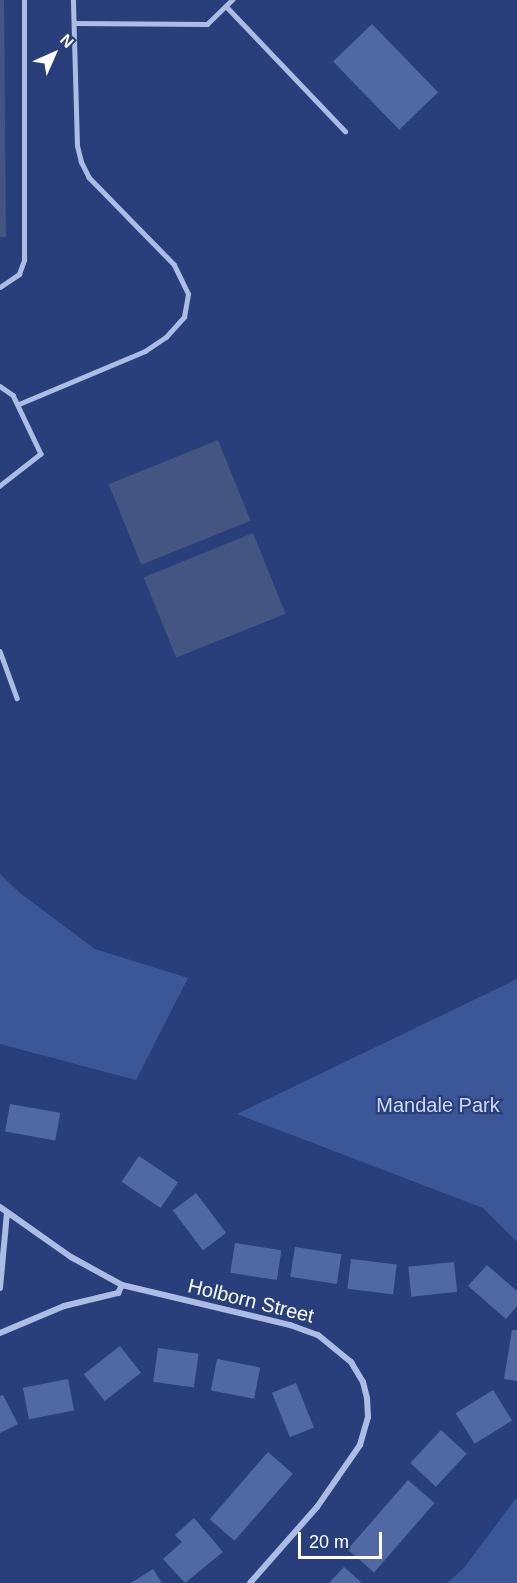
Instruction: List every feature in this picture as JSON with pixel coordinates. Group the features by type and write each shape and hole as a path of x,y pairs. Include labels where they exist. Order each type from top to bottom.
{"street":[{"name":"Holborn Street","path":"0,1207 71,1257 122,1285 318,1335 351,1362 363,1382 368,1417 357,1452 316,1507 250,1583"},
{"path":"0,1288 7,1213"},
{"path":"0,1333 64,1306 118,1293 122,1285"}],"lane":[{"path":"0,287 19,274 24,260 24,0"},
{"path":"19,405 152,346 184,317 188,294 174,266 89,178 81,162 76,146 73,0"},
{"path":"74,23 207,24 232,0"},
{"path":"226,6 345,131"},
{"path":"0,386 19,405 41,454 0,486"},
{"path":"0,651 16,698"}],"green space":[{"path":"0,874 20,893 95,949 188,978 136,1080 0,1044"},
{"name":"Mandale Park","path":"517,979 517,1242 483,1208 237,1114"},
{"path":"517,1497 517,1583 447,1583 463,1569"}],"shaded area":[{"path":"0,0 4,0 6,237 0,237"},
{"path":"218,440 251,521 141,565 109,484"},
{"path":"253,533 286,614 176,658 144,577"}],"building":[{"path":"372,24 438,92 399,130 333,62"},
{"path":"10,1104 60,1113 55,1140 5,1132"},
{"path":"139,1156 178,1182 161,1208 122,1182"},
{"path":"196,1193 226,1233 203,1250 173,1210"},
{"path":"235,1243 281,1250 277,1280 230,1273"},
{"path":"295,1247 341,1254 337,1284 290,1277"},
{"path":"351,1259 397,1265 393,1294 347,1289"},
{"path":"454,1262 457,1292 411,1297 408,1267"},
{"path":"487,1265 517,1291 517,1306 506,1319 468,1286"},
{"path":"512,1330 517,1330 517,1381 504,1379"},
{"path":"120,1346 141,1373 105,1401 84,1374"},
{"path":"158,1348 199,1354 194,1387 153,1382"},
{"path":"217,1359 260,1367 254,1399 211,1390"},
{"path":"68,1379 74,1410 29,1419 23,1388"},
{"path":"296,1383 314,1428 290,1437 272,1393"},
{"path":"493,1390 512,1421 475,1444 456,1413"},
{"path":"3,1395 18,1424 0,1433 0,1396"},
{"path":"441,1430 467,1454 436,1487 410,1463"},
{"path":"268,1452 293,1474 235,1541 210,1519"},
{"path":"408,1480 434,1503 374,1572 348,1549"},
{"path":"194,1518 223,1552 185,1583 163,1559 182,1542 175,1535"},
{"path":"344,1567 362,1583 329,1583"},
{"path":"153,1569 162,1583 130,1583 134,1581"}]}
